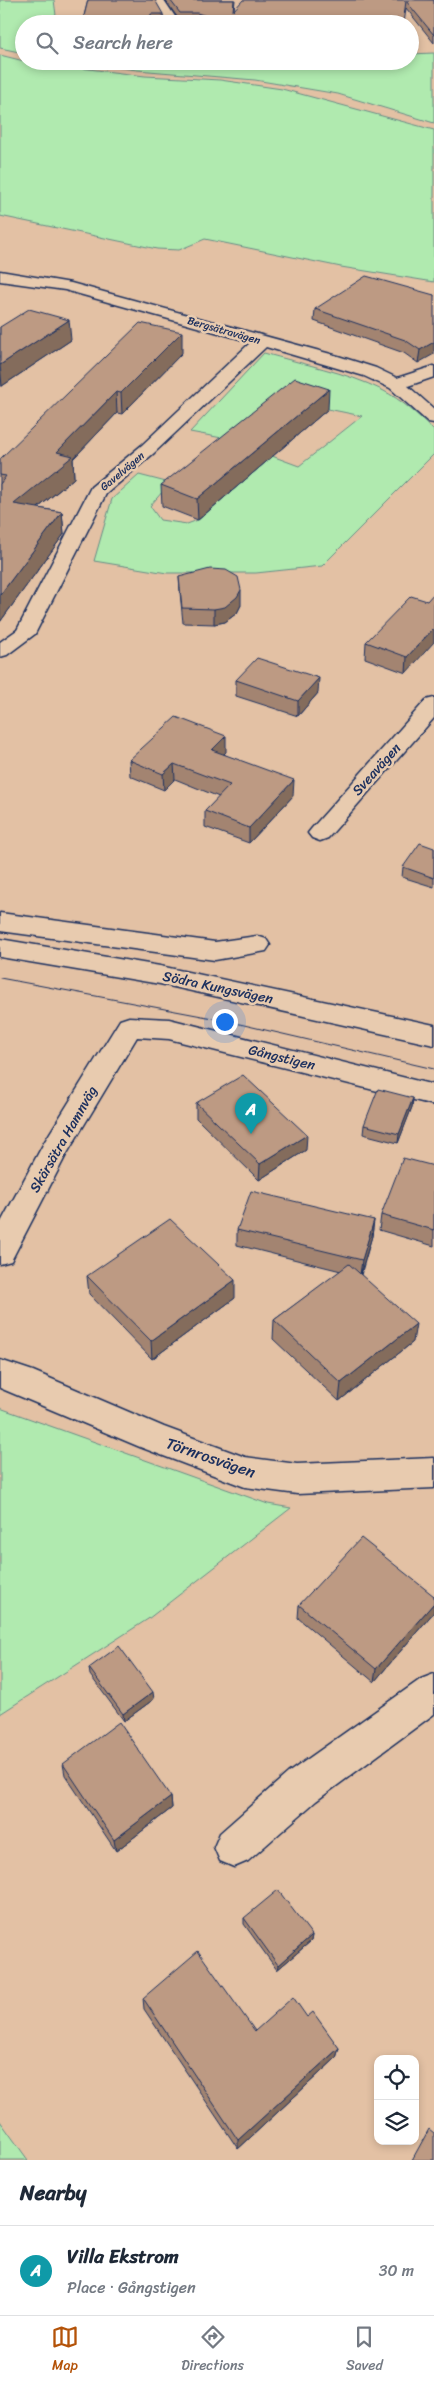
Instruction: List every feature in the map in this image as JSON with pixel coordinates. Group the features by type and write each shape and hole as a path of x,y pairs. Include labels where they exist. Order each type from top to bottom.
{"street":[{"path":"158,0 168,15"},
{"name":"Bergsätravägen","path":"0,276 66,286 370,372 396,384 434,418"},
{"name":"Gavelvägen","path":"0,651 25,634 98,491 148,449 262,341"},
{"path":"396,384 434,371"},
{"name":"Sveavägen","path":"320,833 434,706"},
{"path":"0,922 215,951 257,945"},
{"name":"Södra Kungsvägen","path":"0,948 160,975 434,1035"},
{"name":"Gångstigen","path":"129,1027 169,1029 434,1094"},
{"name":"Skärsätra Hamnväg","path":"0,1252 50,1158 129,1027"},
{"name":"Törnrosvägen","path":"0,1374 22,1380 152,1437 245,1472 296,1479 434,1473"},
{"path":"234,1848 302,1787 434,1692"}],"green space":[{"path":"0,0 54,0 56,15 15,15 15,51 0,48"},
{"path":"434,53 434,123 338,94 255,80 137,70 419,70 419,54"},
{"path":"0,55 15,59 15,70 97,70 145,76 220,80 282,89 434,130 434,282 341,267 205,239 179,250 157,249 0,216"},
{"path":"264,353 339,373 382,390 396,398 434,430 434,454 322,566 256,573 167,573 94,561 112,499 139,475 170,483 150,506 160,520 187,524 198,520 272,456 299,466 362,416 328,409 222,438 190,432"},
{"path":"0,1408 268,1504 291,1508 148,1619 0,1714"},
{"path":"0,2121 28,2160 0,2160"}],"building":[{"path":"88,0 155,0 163,14 151,15 84,15"},
{"path":"170,0 234,0 233,11 243,0 434,0 434,35 406,1 404,15 203,15 180,13"},
{"path":"366,276 434,295 434,342 420,350 405,340 315,309"},
{"path":"29,309 69,320 0,365 0,327"},
{"path":"140,323 182,332 121,393 116,392 57,452 73,456 14,504 62,512 0,595 0,484 6,476 0,475 0,459"},
{"path":"295,378 329,389 197,499 161,485"},
{"path":"210,569 226,570 238,577 241,590 237,597 225,607 214,609 182,608 179,577"},
{"path":"434,593 434,628 407,657 366,642 411,596 427,601"},
{"path":"257,658 319,678 298,701 236,680"},
{"path":"176,717 226,736 212,750 294,780 249,828 205,811 230,785 174,764 163,774 129,760"},
{"path":"420,843 434,848 434,878 403,867"},
{"path":"243,1075 307,1135 260,1164 196,1103"},
{"path":"378,1089 413,1098 399,1134 364,1125"},
{"path":"403,1158 434,1166 434,1230 381,1215"},
{"path":"251,1191 374,1220 362,1260 237,1230"},
{"path":"170,1219 235,1280 151,1341 87,1276"},
{"path":"349,1264 416,1324 341,1383 274,1320"},
{"path":"361,1538 434,1596 434,1603 376,1669 299,1605"},
{"path":"119,1646 153,1692 123,1714 89,1668"},
{"path":"119,1722 171,1797 114,1840 63,1764"},
{"path":"278,1890 312,1935 278,1965 244,1918"},
{"path":"198,1951 255,2031 293,1997 307,2017 313,2012 339,2048 238,2140 143,1998"},
{"path":"429,2129 434,2133 434,2160 412,2160"}],"tram line":[{"path":"0,978 218,1019 434,1069"}],"place":[{"name":"Villa Ekstrom","path":"251,1134"}]}
